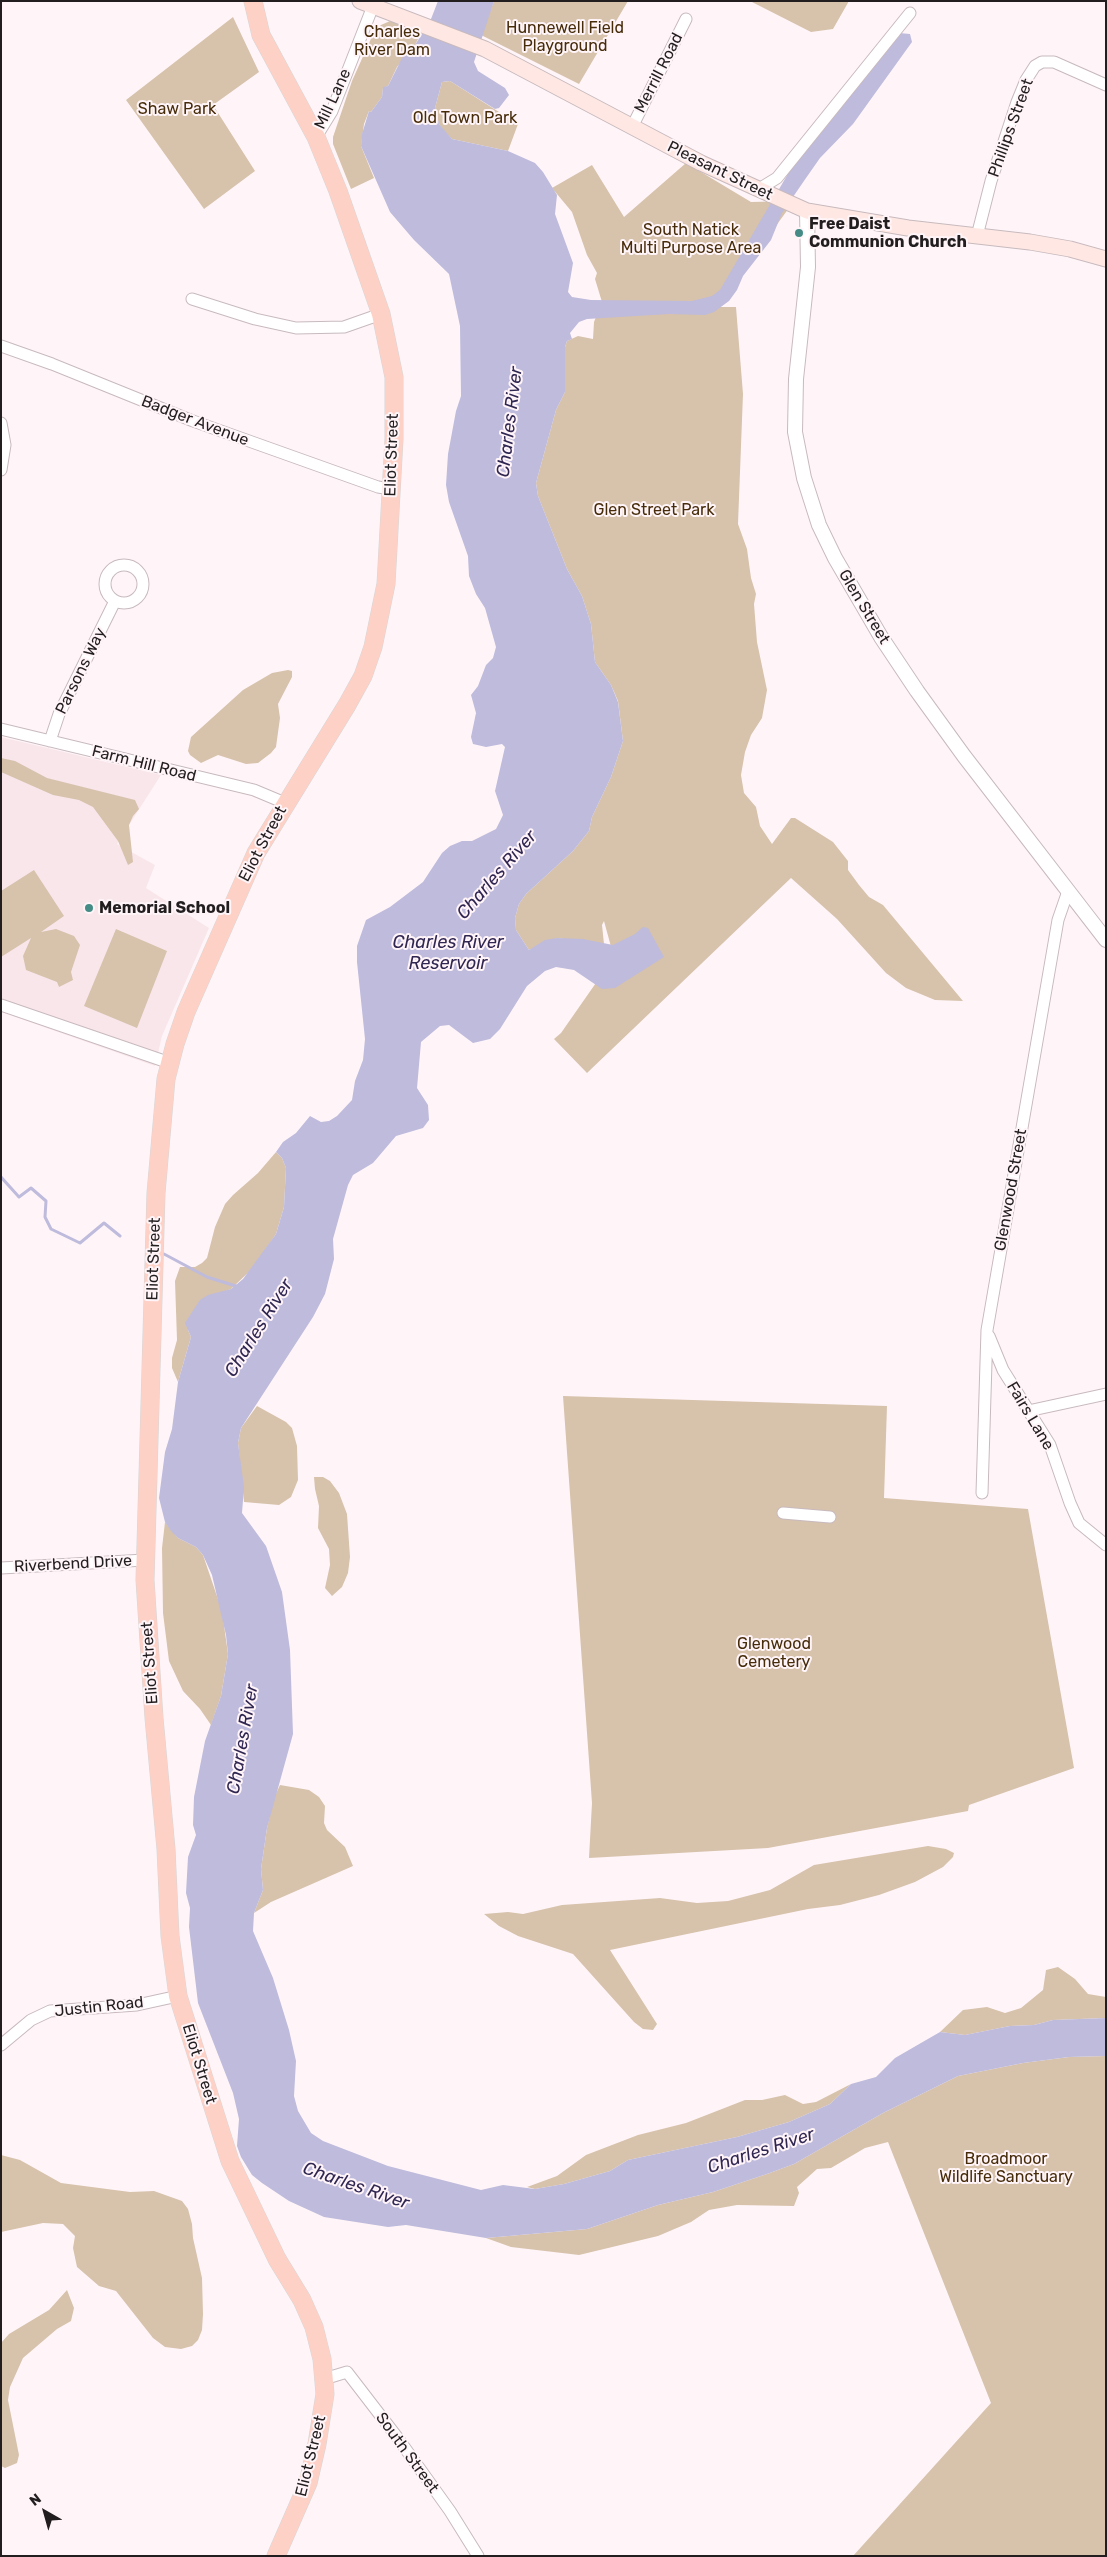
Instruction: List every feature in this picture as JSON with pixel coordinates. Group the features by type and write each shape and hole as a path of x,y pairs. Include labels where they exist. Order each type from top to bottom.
{"main road":[{"name":"Eliot Street","path":"254,1 261,35 316,137 345,210 380,314 394,377 394,440 386,584 369,662 348,705 285,803 256,853 186,1012 170,1063 162,1110 156,1193 145,1560 154,1718 166,1849 170,1936 178,1996 230,2161 277,2258 302,2300 314,2327 322,2359 324,2379 325,2394 308,2483 276,2556"},
{"name":"Pleasant Street","path":"366,4 484,49 632,127 801,208 892,225 1070,249 1106,258"}],"street":[{"name":"Mill Lane","path":"316,137 332,111 366,4"},
{"path":"765,192 910,13"},
{"name":"Merrill Road","path":"632,127 686,19"},
{"name":"Phillips Street","path":"977,236 991,181 1017,102 1026,80 1035,66 1042,62 1054,62 1106,85"},
{"name":"Glen Street","path":"801,208 808,268 796,379 795,432 804,478 819,525 835,558 881,637 917,691 1068,892 1104,935"},
{"path":"192,299 255,319 296,328 344,327 380,314"},
{"name":"Badger Avenue","path":"1,346 52,364 193,422 378,487 391,489"},
{"path":"1,423 5,445 1,470"},
{"name":"Parsons Way","path":"50,741 60,714 115,601"},
{"name":"Farm Hill Road","path":"1,729 254,790 285,803"},
{"name":"Glenwood Street","path":"982,1493 987,1330 1058,920 1068,892"},
{"path":"1,1005 170,1063"},
{"name":"Fairs Lane","path":"987,1330 1003,1370 1050,1445 1079,1523 1106,1545"},
{"path":"1028,1411 1106,1394"},
{"path":"783,1513 830,1518"},
{"name":"Riverbend Drive","path":"1,1568 145,1560"},
{"name":"Justin Road","path":"1,2045 31,2020 50,2011 137,2005 178,1996"},
{"name":"South Street","path":"324,2379 347,2372 450,2511 478,2556"}],"shaded area":[{"name":"Memorial School","path":"1,737 161,775 117,844 155,865 146,888 209,928 162,1036 155,1066 1,1012"}],"green space":[{"name":"Hunnewell Field Playground","path":"494,1 628,1 579,84 481,35"},
{"path":"750,1 849,1 833,29 811,32"},
{"name":"Shaw Park","path":"233,17 259,72 213,105 255,171 204,209 126,100"},
{"name":"Charles River Dam","path":"390,21 422,31 415,45 397,67 388,86 383,88 382,97 371,112 369,111 364,124 361,146 374,178 351,189 333,144 333,137 352,81 374,32 381,25"},
{"name":"Old Town Park","path":"450,81 518,124 508,151 452,139 443,130 439,124 435,108 442,82"},
{"name":"Glen Street Park","path":"686,163 751,202 794,201 717,307 736,307 743,394 738,524 747,549 751,578 756,594 754,604 757,642 767,690 762,718 751,735 745,752 741,775 744,793 756,807 760,826 772,844 791,818 795,818 833,842 848,861 848,870 859,885 869,897 883,905 963,1001 935,1000 906,988 886,973 837,919 791,878 587,1073 554,1039 561,1033 598,980 613,954 604,921 602,925 604,944 557,938 529,950 516,930 515,918 519,904 526,894 573,851 589,831 592,817 611,777 623,741 618,701 611,685 595,662 591,624 582,596 567,569 538,496 536,483 556,410 565,392 565,347 567,341 578,336 593,339 594,322 602,302 595,279 597,273 587,255 572,212 552,188 592,165 624,217"},
{"path":"292,671 292,677 278,704 280,718 276,747 271,753 258,763 246,764 218,755 201,763 190,755 188,751 191,737 243,690 272,673"},
{"path":"1,758 15,761 47,778 135,800 139,809 129,825 133,862 128,865 118,841 93,807 79,800 53,795 1,772"},
{"path":"34,870 64,916 41,932 56,929 74,936 80,945 71,972 73,980 59,987 57,982 26,970 23,956 31,938 1,957 1,891"},
{"path":"116,929 167,951 137,1028 84,1006"},
{"path":"276,1152 282,1158 286,1168 284,1207 276,1234 253,1268 231,1289 220,1293 188,1330 191,1337 178,1382 172,1368 172,1358 177,1340 175,1281 180,1267 195,1267 207,1258 215,1227 225,1204 258,1173"},
{"name":"Glenwood Cemetery","path":"563,1396 887,1406 884,1498 1028,1509 1074,1768 969,1805 968,1811 768,1848 589,1858 592,1803"},
{"path":"257,1406 286,1422 292,1428 297,1446 298,1480 291,1497 279,1505 244,1502 238,1443 241,1428"},
{"path":"314,1477 323,1477 330,1481 339,1493 347,1514 350,1557 348,1573 342,1587 332,1596 325,1588 330,1565 329,1549 318,1528 319,1506"},
{"path":"165,1522 178,1538 196,1547 203,1555 222,1611 228,1654 221,1696 211,1725 200,1709 183,1691 169,1661 163,1613 162,1548"},
{"path":"280,1785 309,1790 319,1797 325,1806 324,1823 327,1830 345,1847 353,1866 271,1902 254,1913 263,1890 261,1869 267,1828 274,1798"},
{"path":"928,1846 946,1849 954,1853 953,1857 943,1867 915,1882 879,1895 840,1905 808,1909 610,1950 657,2024 653,2030 643,2029 634,2022 573,1954 518,1936 499,1926 484,1914 508,1912 523,1914 562,1905 660,1898 697,1903 728,1901 770,1890 814,1865"},
{"path":"1058,1967 1075,1979 1088,1994 1106,1997 1106,2018 1053,2020 1034,2025 1010,2026 965,2035 940,2032 963,2010 987,2007 1005,2013 1021,2008 1043,1990 1046,1970"},
{"name":"Broadmoor Wildlife Sanctuary","path":"1106,2056 1106,2556 853,2556 991,2403 888,2142 865,2148 831,2168 817,2169 797,2187 799,2193 794,2206 737,2205 709,2210 691,2222 658,2236 579,2255 511,2247 486,2238 587,2229 658,2205 713,2192 767,2174 794,2164 883,2113 958,2076 1023,2063 1069,2057"},
{"path":"851,2084 830,2104 789,2122 737,2137 628,2160 610,2171 564,2184 535,2189 527,2187 557,2176 586,2155 638,2135 686,2123 745,2100 762,2100 785,2095 803,2104 816,2102"},
{"path":"1,2155 20,2160 61,2183 130,2192 154,2191 182,2201 188,2209 192,2224 193,2238 202,2278 202,2330 198,2340 192,2346 181,2349 165,2347 153,2338 116,2291 99,2286 77,2267 73,2248 75,2236 63,2224 43,2223 1,2232"},
{"path":"67,2290 74,2308 71,2321 57,2329 23,2358 10,2387 8,2400 19,2455 17,2463 5,2468 1,2466 1,2343 9,2334 49,2310"}],"water":[{"name":"Charles River Reservoir","path":"438,1 494,1 474,62 478,71 505,88 509,95 499,108 495,109 450,81 442,82 435,108 439,124 452,139 508,151 535,163 543,172 557,195 555,214 573,263 568,292 572,297 591,300 692,301 712,296 720,290 799,155 899,33 910,34 912,42 853,124 820,158 782,213 771,240 743,276 737,290 729,301 714,312 705,315 669,314 587,319 579,322 570,333 572,339 567,341 565,347 565,392 556,410 536,483 538,496 567,569 582,596 591,624 595,662 611,685 618,702 623,741 611,777 592,817 589,831 573,851 526,894 519,904 515,918 516,930 529,950 545,940 557,938 583,939 613,945 635,934 643,927 648,928 664,957 615,988 602,989 574,970 556,967 545,971 527,986 500,1029 490,1039 473,1043 449,1025 440,1026 421,1042 417,1088 428,1105 429,1120 423,1128 396,1136 373,1163 353,1175 348,1185 333,1239 334,1259 325,1294 313,1317 241,1428 238,1443 244,1487 242,1513 266,1546 282,1592 290,1650 293,1734 267,1828 261,1869 263,1890 254,1913 253,1931 273,1978 289,2030 296,2061 294,2096 298,2111 311,2133 323,2141 388,2166 481,2190 503,2185 535,2189 564,2184 610,2171 628,2160 737,2137 789,2122 830,2104 851,2084 876,2077 895,2058 940,2032 965,2035 1010,2026 1034,2025 1053,2020 1106,2018 1106,2056 1069,2057 1023,2063 958,2076 883,2113 794,2164 767,2174 713,2192 658,2205 587,2229 486,2238 406,2225 388,2227 324,2217 289,2201 262,2183 252,2175 241,2157 237,2146 239,2119 233,2093 198,2003 189,1927 190,1908 186,1893 188,1857 196,1835 193,1825 194,1797 205,1741 221,1696 228,1654 226,1635 212,1575 203,1555 196,1547 178,1538 171,1531 165,1522 159,1498 165,1452 172,1429 178,1382 191,1337 185,1323 200,1300 208,1295 231,1289 243,1279 276,1234 284,1207 286,1168 282,1158 276,1152 283,1142 296,1133 310,1116 321,1122 329,1121 337,1116 352,1100 355,1081 363,1060 365,1039 357,946 366,920 390,907 423,882 442,853 450,846 462,841 472,841 496,829 503,815 495,791 505,747 502,744 486,747 473,744 471,737 476,713 471,695 478,686 486,665 493,658 496,647 485,608 476,594 469,576 468,556 449,502 446,485 448,454 456,411 461,396 460,326 449,274 414,240 390,212 361,146 362,134 369,111 371,112 382,97 383,87 388,86 402,58 415,45 431,19"}],"waterway":[{"path":"1,1177 19,1197 31,1188 46,1201 45,1217 51,1229 80,1243 104,1223 120,1236"},
{"path":"164,1254 207,1277 239,1287"}],"place":[{"name":"Free Daist Communion Church","path":"799,233"},
{"name":"Memorial School","path":"89,908"}],"park label":[{"name":"South Natick Multi Purpose Area","path":"691,239"}],"water label":[{"name":"Charles River","path":"510,422"},
{"name":"Charles River","path":"497,875"},
{"name":"Charles River","path":"259,1328"},
{"name":"Charles River","path":"243,1739"},
{"name":"Charles River","path":"761,2151"},
{"name":"Charles River","path":"356,2186"}]}
